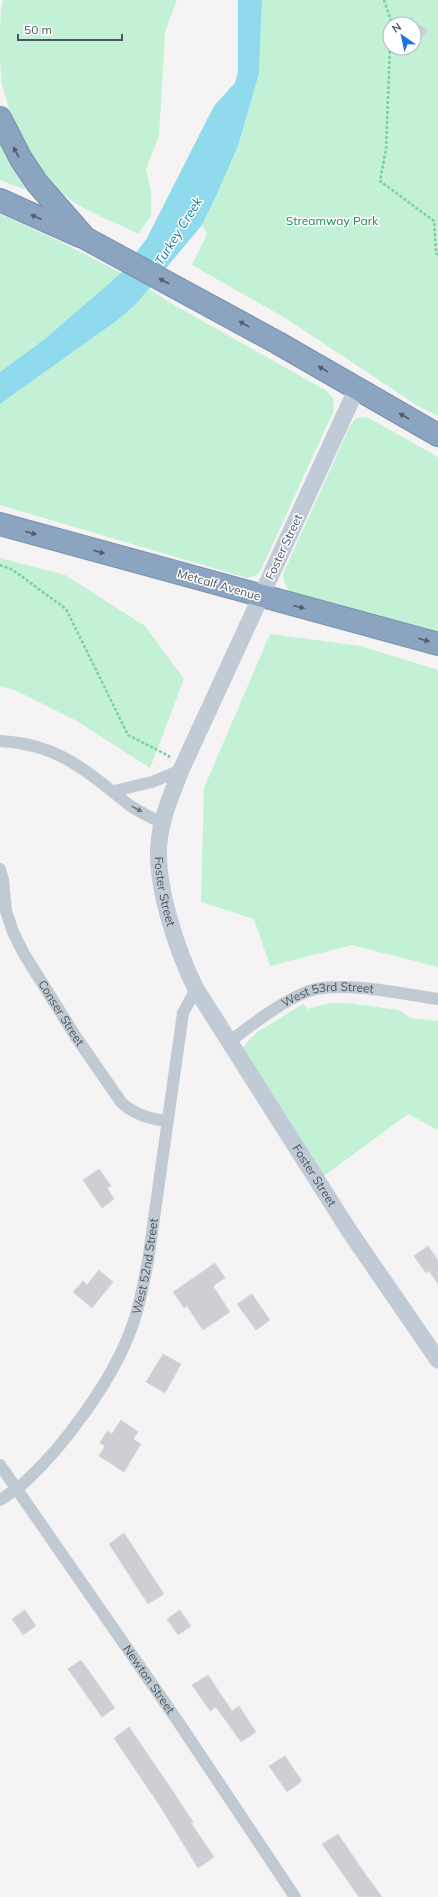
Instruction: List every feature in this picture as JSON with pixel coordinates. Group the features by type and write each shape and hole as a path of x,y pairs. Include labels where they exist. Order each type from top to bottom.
{"highway":[{"path":"0,118 8,137 37,183 85,238"},
{"path":"0,200 85,238 357,388 438,436"},
{"name":"Metcalf Avenue","path":"0,524 261,597 438,644"}],"street":[{"name":"Foster Street","path":"357,388 181,770 166,807 159,842 160,879 166,907 196,989 350,1232 438,1360"},
{"path":"0,741 18,742 50,750 72,762 114,791 129,805 163,824"},
{"path":"114,791 152,782 181,770"},
{"name":"Conser Street","path":"0,869 3,880 6,911 13,932 24,954 76,1037 120,1102 127,1109 156,1120 167,1121"},
{"name":"West 53rd Street","path":"230,1042 300,994 316,989 346,987 438,999"},
{"name":"West 52nd Street","path":"0,1500 27,1480 59,1446 86,1409 115,1364 128,1337 141,1296 148,1261 183,1013 196,989"},
{"name":"Newton Street","path":"0,1465 179,1723 295,1897"}],"path":[{"path":"384,0 389,16"},
{"path":"390,56 386,149 380,181 434,221 436,253 438,255"},
{"path":"0,565 13,570 66,608 128,735 168,756 163,777"}],"green space":[{"path":"3,0 177,0 165,32 159,136 146,169 151,192 151,216 138,234 85,209 68,198 56,188 45,175 26,146 18,131 2,84 0,29"},
{"name":"Streamway Park","path":"262,0 438,0 438,416 418,406 287,319 192,265 207,234 202,225 238,146 259,74"},
{"path":"0,139 26,190 0,180"},
{"path":"0,214 65,244 121,273 46,338 0,372"},
{"path":"148,288 174,305 327,391 333,398 334,410 260,572 255,576 247,578 0,505 0,404 119,319 136,304"},
{"path":"361,417 369,418 438,457 438,632 293,594 287,588 285,583 283,574 350,426 355,419"},
{"path":"0,558 65,575 145,626 184,679 150,768 77,721 15,690 0,686"},
{"path":"270,634 360,646 438,670 438,967 352,945 270,966 254,919 201,902 204,788"},
{"path":"330,1003 346,1003 399,1010 410,1018 438,1021 438,1130 408,1114 324,1176 244,1057 243,1047 256,1033 303,1004 307,1009"}],"water":[{"name":"Turkey Creek","path":"238,0 262,0 259,74 238,146 202,225 136,304 119,319 0,404 0,372 46,338 121,273 147,238 214,106 235,83 238,72"}],"building":[{"path":"422,26 428,31 422,38"},
{"path":"99,1169 111,1186 107,1188 114,1199 102,1208 83,1180"},
{"path":"428,1246 438,1260 438,1284 429,1271 426,1273 414,1256"},
{"path":"215,1263 225,1278 213,1286 230,1312 203,1330 187,1306 184,1308 173,1292"},
{"path":"99,1270 113,1282 92,1308 73,1292 83,1281 87,1285"},
{"path":"252,1294 270,1320 256,1330 237,1304"},
{"path":"163,1354 181,1364 165,1393 146,1382"},
{"path":"121,1420 138,1432 133,1439 141,1444 124,1472 99,1456 105,1446 100,1443 107,1431 112,1434"},
{"path":"124,1533 164,1594 148,1604 109,1544"},
{"path":"25,1610 36,1626 23,1635 12,1619"},
{"path":"180,1610 191,1626 178,1635 167,1619"},
{"path":"81,1660 115,1708 102,1717 68,1669"},
{"path":"208,1675 232,1711 239,1706 256,1732 241,1742 216,1707 210,1711 192,1685"},
{"path":"129,1727 193,1822 191,1823 214,1857 198,1868 160,1806 114,1738"},
{"path":"285,1756 302,1781 287,1792 269,1766"},
{"path":"338,1834 382,1897 359,1897 340,1870 322,1844"}]}
